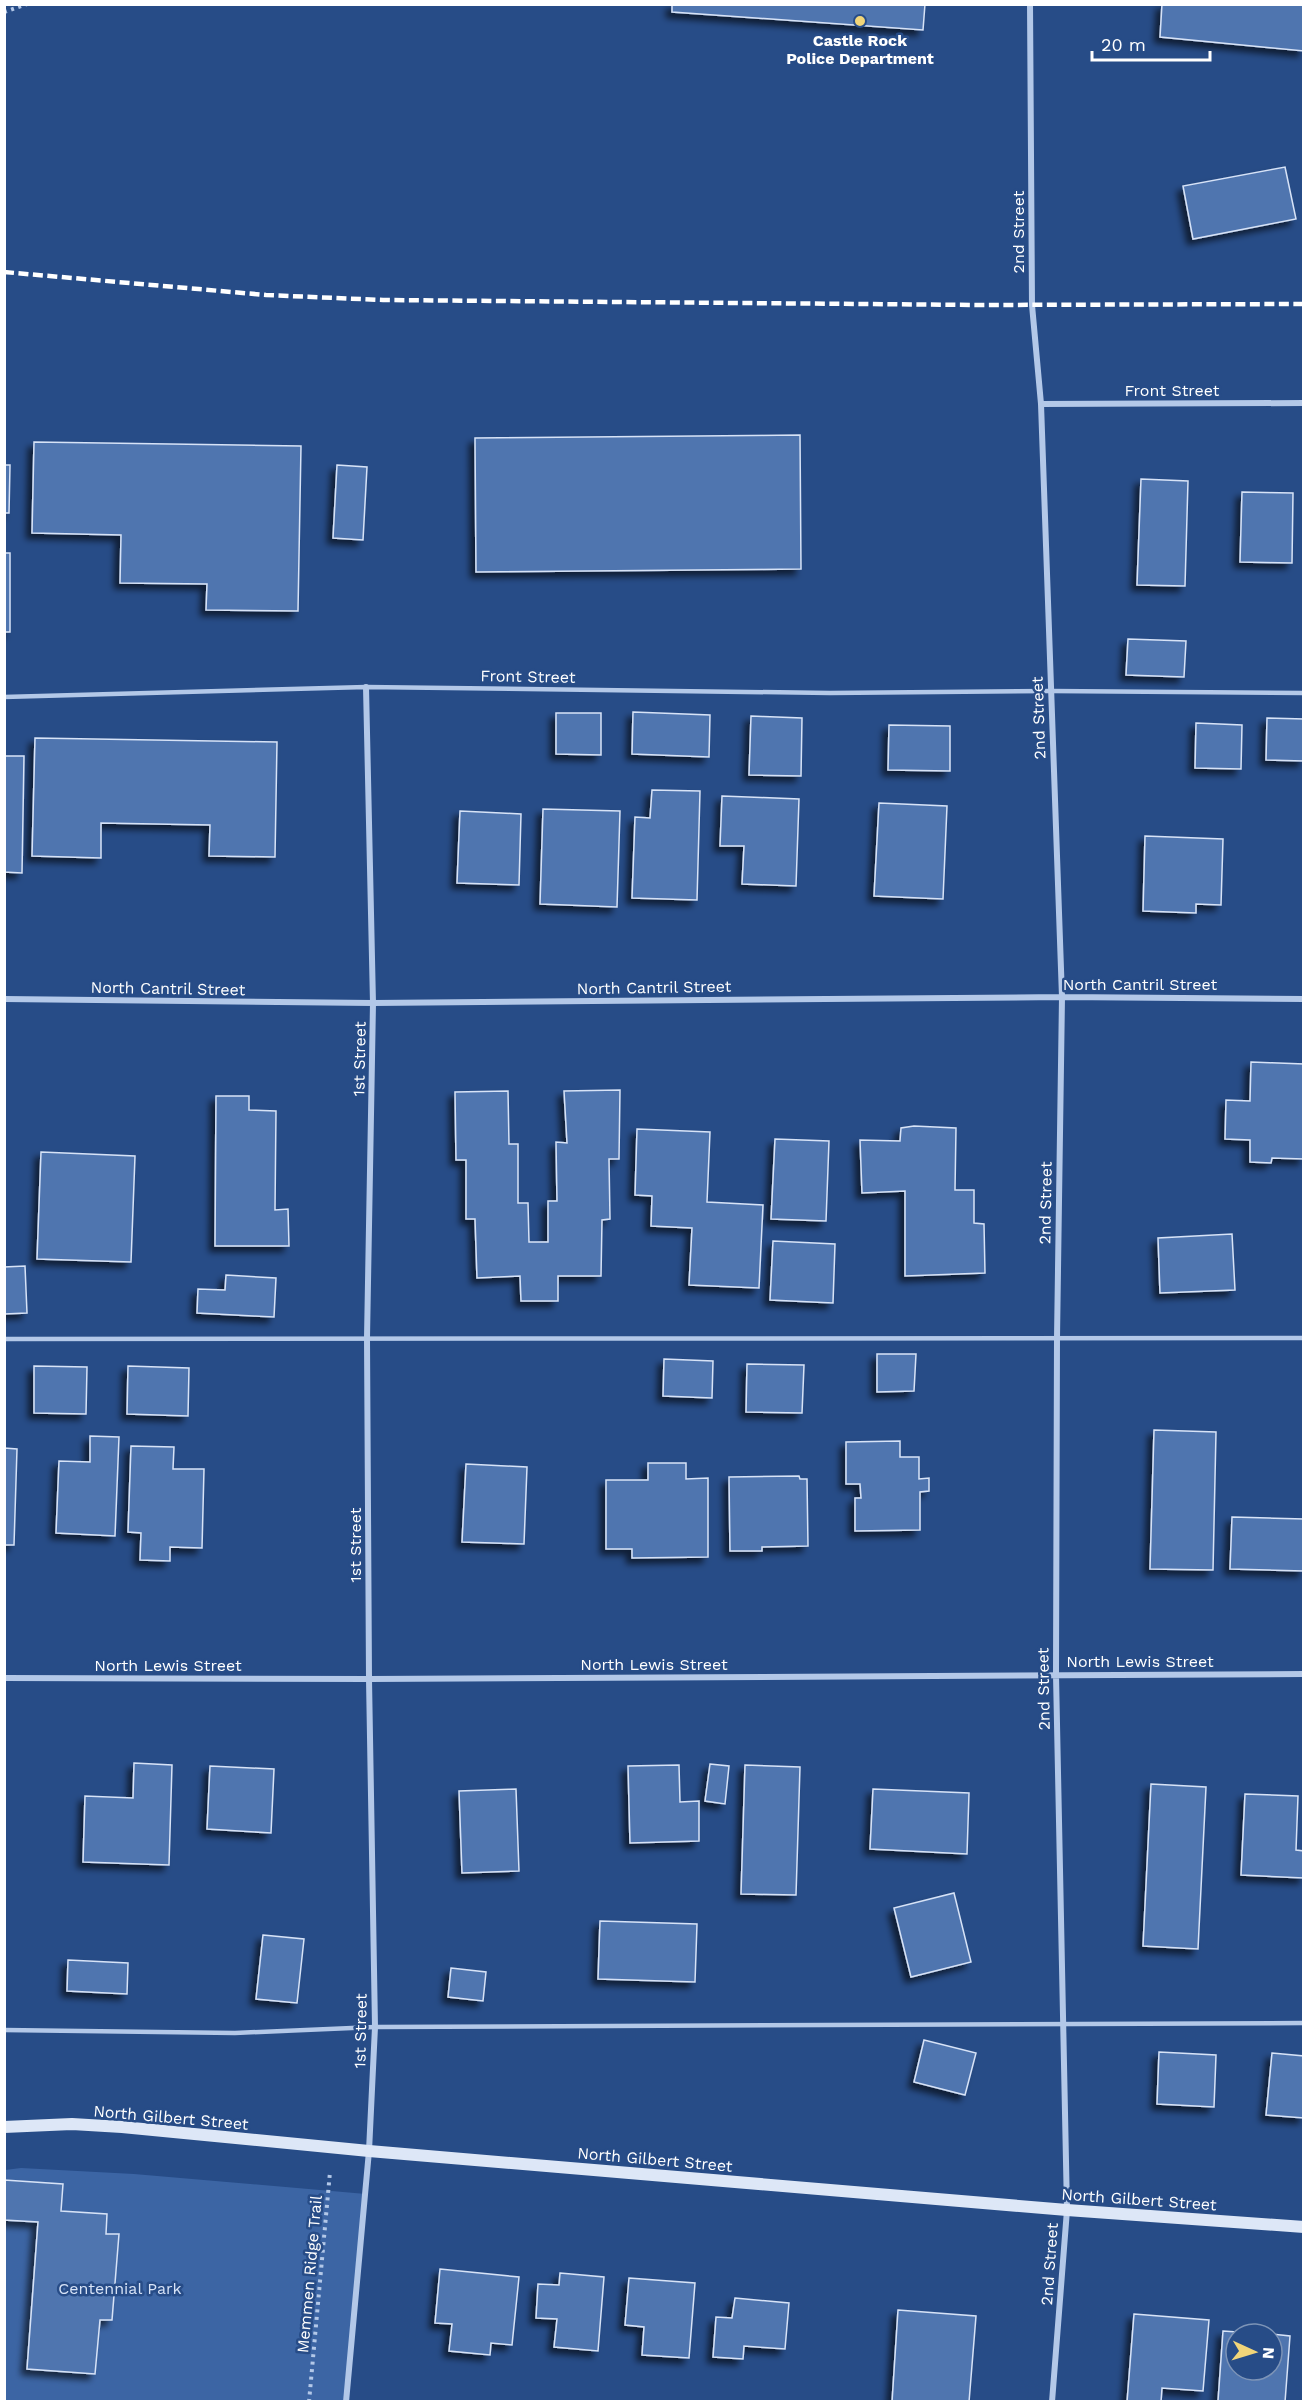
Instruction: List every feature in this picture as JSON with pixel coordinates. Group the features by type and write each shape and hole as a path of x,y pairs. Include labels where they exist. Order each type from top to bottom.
{"street":[{"name":"2nd Street","path":"1030,4 1032,305 1041,404 1062,997 1057,1338 1056,1675 1066,2210 1052,2402"},
{"name":"Front Street","path":"1041,404 1304,403"},
{"name":"1st Street","path":"346,2402 369,2151 375,2027 369,1679 367,1338 373,1003 366,687"},
{"name":"North Cantril Street","path":"4,999 373,1003 1062,997 1304,999"},
{"name":"North Lewis Street","path":"4,1678 369,1679 1304,1674"},
{"name":"North Gilbert Street","path":"4,2127 72,2124 122,2127 333,2148 1066,2210 1304,2227"}],"lane":[{"name":"Front Street","path":"4,697 366,687 830,693 1050,691 1304,693"},
{"path":"4,1338 1304,1338"},
{"path":"4,2030 235,2033 375,2027 1304,2023"}],"path":[{"path":"4,12 27,4"},
{"name":"Memmen Ridge Trail","path":"309,2402 333,2148"}],"green space":[{"name":"Centennial Park","path":"21,2168 134,2174 366,2194 346,2401 5,2402 5,2170"}],"building":[{"name":"Castle Rock Police Department","path":"672,4 925,4 923,30 672,12"},
{"path":"1162,4 1304,4 1304,51 1160,37"},
{"path":"1285,167 1296,219 1193,239 1183,186"},
{"path":"800,435 801,569 476,572 475,438"},
{"path":"34,442 301,446 298,611 206,610 207,584 120,583 121,535 32,533"},
{"path":"4,465 10,465 9,513 4,513"},
{"path":"337,465 367,467 363,540 333,538"},
{"path":"1141,479 1188,481 1185,586 1137,585"},
{"path":"1242,492 1293,493 1292,563 1240,562"},
{"path":"4,553 10,553 10,632 4,632"},
{"path":"1128,639 1186,641 1184,677 1126,675"},
{"path":"633,712 710,715 709,757 632,754"},
{"path":"556,713 601,713 601,755 556,754"},
{"path":"751,716 802,718 801,776 749,775"},
{"path":"1267,718 1304,719 1304,761 1266,760"},
{"path":"1196,723 1242,725 1241,769 1195,768"},
{"path":"889,725 950,726 950,771 888,770"},
{"path":"35,738 277,742 275,857 209,856 210,825 101,823 101,858 32,856"},
{"path":"4,756 24,756 22,873 4,872"},
{"path":"652,790 700,791 697,900 632,898 635,817 650,818"},
{"path":"722,796 799,799 796,886 742,884 744,846 720,846"},
{"path":"879,803 947,806 943,899 874,896"},
{"path":"543,809 620,811 617,907 540,904"},
{"path":"460,811 521,814 519,885 457,883"},
{"path":"1145,836 1223,839 1221,905 1196,904 1196,913 1143,911"},
{"path":"1251,1062 1304,1064 1304,1159 1272,1158 1271,1163 1250,1162 1250,1140 1225,1139 1226,1100 1250,1101"},
{"path":"620,1090 619,1159 609,1159 610,1219 602,1220 601,1276 558,1276 558,1301 521,1301 520,1276 477,1278 475,1219 466,1219 466,1160 456,1160 455,1092 508,1091 509,1144 518,1144 518,1203 528,1203 529,1242 548,1242 548,1201 557,1201 556,1142 567,1143 564,1091"},
{"path":"216,1096 249,1096 249,1110 276,1111 275,1210 288,1209 289,1246 215,1246"},
{"path":"914,1126 956,1128 955,1190 974,1190 974,1223 984,1224 985,1273 905,1276 905,1191 862,1193 860,1140 900,1141 901,1128"},
{"path":"637,1129 710,1132 707,1202 763,1205 759,1288 689,1285 692,1228 651,1226 652,1196 635,1195"},
{"path":"775,1139 829,1141 826,1221 771,1219"},
{"path":"41,1152 135,1156 131,1262 37,1259"},
{"path":"1232,1234 1235,1290 1160,1293 1158,1238"},
{"path":"773,1241 835,1244 833,1303 770,1300"},
{"path":"25,1266 27,1313 4,1314 4,1267"},
{"path":"226,1275 276,1278 274,1317 197,1313 198,1289 225,1290"},
{"path":"877,1354 916,1354 914,1391 877,1392"},
{"path":"664,1359 713,1361 712,1398 663,1396"},
{"path":"747,1364 804,1365 802,1413 746,1412"},
{"path":"34,1366 87,1367 86,1414 34,1413"},
{"path":"128,1366 189,1368 188,1416 127,1414"},
{"path":"1154,1430 1216,1432 1213,1570 1150,1569"},
{"path":"90,1436 119,1437 115,1536 56,1533 59,1461 90,1462"},
{"path":"900,1441 900,1457 919,1457 919,1479 929,1478 929,1491 920,1492 920,1530 855,1531 855,1498 861,1498 860,1484 846,1484 846,1442"},
{"path":"131,1446 174,1447 173,1469 204,1469 202,1548 170,1547 170,1561 140,1560 141,1533 128,1532"},
{"path":"4,1448 17,1449 14,1545 4,1545"},
{"path":"648,1463 686,1463 686,1479 708,1478 708,1557 632,1558 632,1549 606,1549 606,1480 648,1480"},
{"path":"466,1464 527,1467 524,1544 462,1542"},
{"path":"799,1476 800,1479 807,1479 808,1546 762,1547 762,1551 730,1551 729,1477"},
{"path":"1232,1517 1304,1519 1304,1571 1230,1569"},
{"path":"134,1763 172,1765 169,1865 83,1862 85,1796 133,1798"},
{"path":"710,1764 729,1766 725,1804 705,1801"},
{"path":"679,1765 680,1802 699,1801 699,1841 630,1843 628,1766"},
{"path":"745,1765 800,1767 796,1895 741,1894"},
{"path":"210,1766 274,1769 271,1833 207,1829"},
{"path":"1151,1784 1206,1787 1198,1949 1143,1946"},
{"path":"516,1789 519,1871 462,1873 459,1791"},
{"path":"873,1789 969,1793 967,1854 870,1849"},
{"path":"1245,1794 1298,1796 1296,1850 1304,1851 1304,1878 1241,1875"},
{"path":"954,1893 971,1962 911,1977 894,1908"},
{"path":"600,1921 697,1924 695,1982 598,1979"},
{"path":"263,1935 304,1939 297,2003 256,1999"},
{"path":"68,1960 128,1963 127,1994 67,1991"},
{"path":"451,1968 486,1972 483,2001 448,1997"},
{"path":"924,2040 976,2053 965,2095 914,2082"},
{"path":"1159,2052 1216,2055 1214,2107 1157,2104"},
{"path":"1272,2053 1304,2056 1304,2118 1266,2115"},
{"path":"4,2180 63,2184 61,2211 107,2214 106,2234 119,2234 112,2320 100,2320 95,2374 27,2369 38,2222 4,2220"},
{"path":"440,2269 519,2277 512,2345 491,2343 490,2355 449,2351 452,2324 435,2323"},
{"path":"560,2273 604,2277 598,2351 554,2347 557,2319 536,2318 538,2284 559,2285"},
{"path":"629,2278 695,2283 689,2358 642,2355 644,2327 625,2325"},
{"path":"735,2298 789,2303 785,2349 744,2346 743,2359 713,2357 716,2317 732,2318"},
{"path":"898,2310 976,2316 969,2402 892,2402"},
{"path":"1134,2314 1209,2320 1203,2391 1162,2388 1161,2402 1127,2402"},
{"path":"1223,2331 1224,2382 1284,2382 1284,2335 1290,2336 1285,2402 1218,2401"}],"railway":[{"path":"4,272 266,295 383,300 979,305 1304,304"}],"place":[{"name":"Castle Rock Police Department","path":"860,21"}]}
